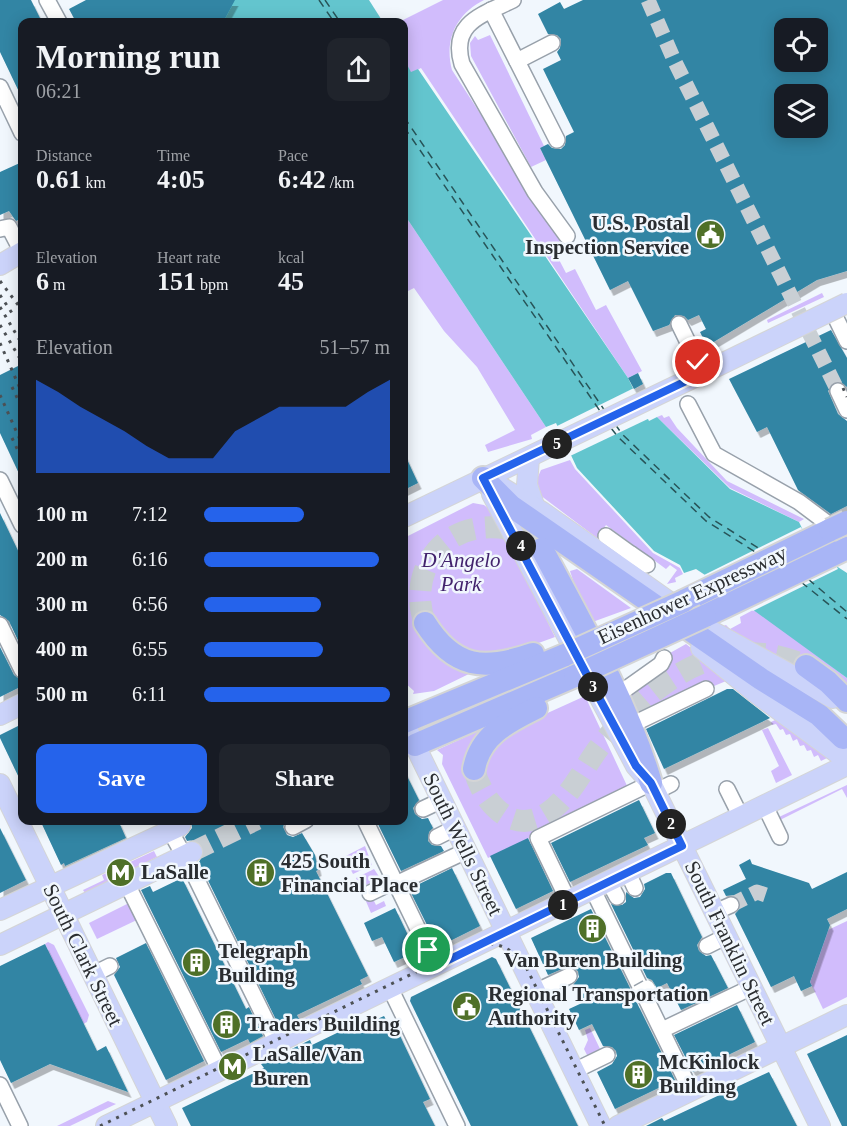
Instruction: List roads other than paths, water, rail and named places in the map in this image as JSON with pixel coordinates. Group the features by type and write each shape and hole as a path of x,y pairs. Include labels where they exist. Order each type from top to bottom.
{"highway":[{"path":"483,478 512,506 761,679 845,731"},
{"name":"Eisenhower Expressway","path":"562,649 658,613 808,540 841,530"},
{"path":"659,786 542,543 703,629 827,706 845,731"},
{"name":"Eisenhower Expressway","path":"578,682 668,633 703,629 734,603 839,551"},
{"path":"425,623 443,648 467,662 503,663 562,649"},
{"path":"703,629 761,679"},
{"path":"408,721 562,649"},
{"path":"808,674 828,682 847,701"},
{"path":"409,748 578,682"},
{"path":"474,769 480,747 492,734 511,720 578,682"}],"main road":[{"path":"0,265 18,254"},
{"path":"408,516 653,398 700,366 839,313"},
{"path":"530,458 527,485 536,508"},
{"path":"483,478 627,561 703,629 756,693 847,760"},
{"name":"South Franklin Street","path":"483,478 632,758 659,786 682,846 723,909 727,936 820,1126"},
{"path":"703,629 808,674 847,712"},
{"path":"0,715 18,706"},
{"name":"South Wells Street","path":"409,748 441,800 461,839 601,1126"},
{"path":"106,1126 569,902 631,881 682,846 847,765"},
{"name":"South Clark Street","path":"1,788 18,822"},
{"name":"South Clark Street","path":"20,825 166,1126"},
{"path":"0,910 172,826"},
{"path":"0,945 188,854"},
{"path":"618,1126 847,1015"}],"street":[{"path":"48,0 57,18"},
{"path":"513,0 467,25 460,36 458,50 462,64 535,192 567,236"},
{"path":"491,10 556,140"},
{"path":"517,61 552,43"},
{"path":"0,87 18,125"},
{"path":"0,229 9,227 18,244"},
{"path":"839,313 847,341"},
{"path":"680,324 700,366"},
{"path":"838,391 847,410"},
{"path":"688,405 714,454 799,502 841,530"},
{"path":"0,480 18,517"},
{"path":"606,536 627,561 647,565"},
{"path":"0,625 18,662"},
{"path":"616,696 662,664 664,658"},
{"path":"629,726 706,689"},
{"path":"569,902 538,838 659,786"},
{"path":"727,789 741,817"},
{"path":"423,809 441,800"},
{"path":"765,806 780,837"},
{"path":"369,825 376,833 396,883 436,966"},
{"path":"172,826 188,854 277,1043"},
{"path":"441,844 461,839"},
{"path":"370,893 396,883 461,839"},
{"path":"127,884 220,1071"},
{"path":"606,890 662,1030 691,1091"},
{"path":"707,946 727,936"},
{"path":"92,975 110,966"},
{"path":"536,992 567,981"},
{"path":"662,1030 752,987"},
{"path":"390,988 457,1126"},
{"path":"574,1071 607,1055"},
{"path":"0,1085 4,1102 20,1126"}],"water":[{"path":"188,0 369,0 380,18 199,18"},
{"path":"408,66 411,72 418,69 628,378 649,421 657,417 730,489 799,522 813,551 847,573 847,678 696,569 684,573 680,565 654,551 577,468 556,423 546,427 408,220"}],"tunnel":[{"path":"648,0 675,62 838,391"},
{"path":"425,623 421,608 422,578 435,552 446,542 474,529 492,527 543,537"},
{"path":"474,769 484,793 501,813 512,819 523,821 536,819 558,805 605,740 647,697 670,680 695,666 720,657 747,653 776,656 806,666"},
{"path":"192,852 247,825"},
{"path":"731,905 757,892 766,895"}],"railway":[{"path":"0,281 18,305"},
{"path":"0,295 12,313"},
{"path":"0,307 18,337"},
{"path":"0,325 18,355"},
{"path":"0,343 18,384"},
{"path":"12,387 18,400"},
{"path":"843,388 847,397"},
{"path":"0,395 18,435"},
{"path":"12,438 18,451"},
{"path":"100,1126 465,948 483,944 507,949 514,953 526,967 605,1126"}],"place":[{"name":"U.S. Postal Inspection Service","path":"710,235"},
{"name":"LaSalle","path":"120,872"},
{"name":"425 South Financial Place","path":"260,873"},
{"name":"Van Buren Building","path":"593,929"},
{"name":"Telegraph Building","path":"197,963"},
{"name":"Regional Transportation Authority","path":"467,1006"},
{"name":"Traders Building","path":"226,1024"},
{"name":"LaSalle/Van Buren","path":"232,1066"},
{"name":"McKinlock Building","path":"638,1074"}],"park label":[{"name":"D'Angelo Park","path":"461,572"}]}
